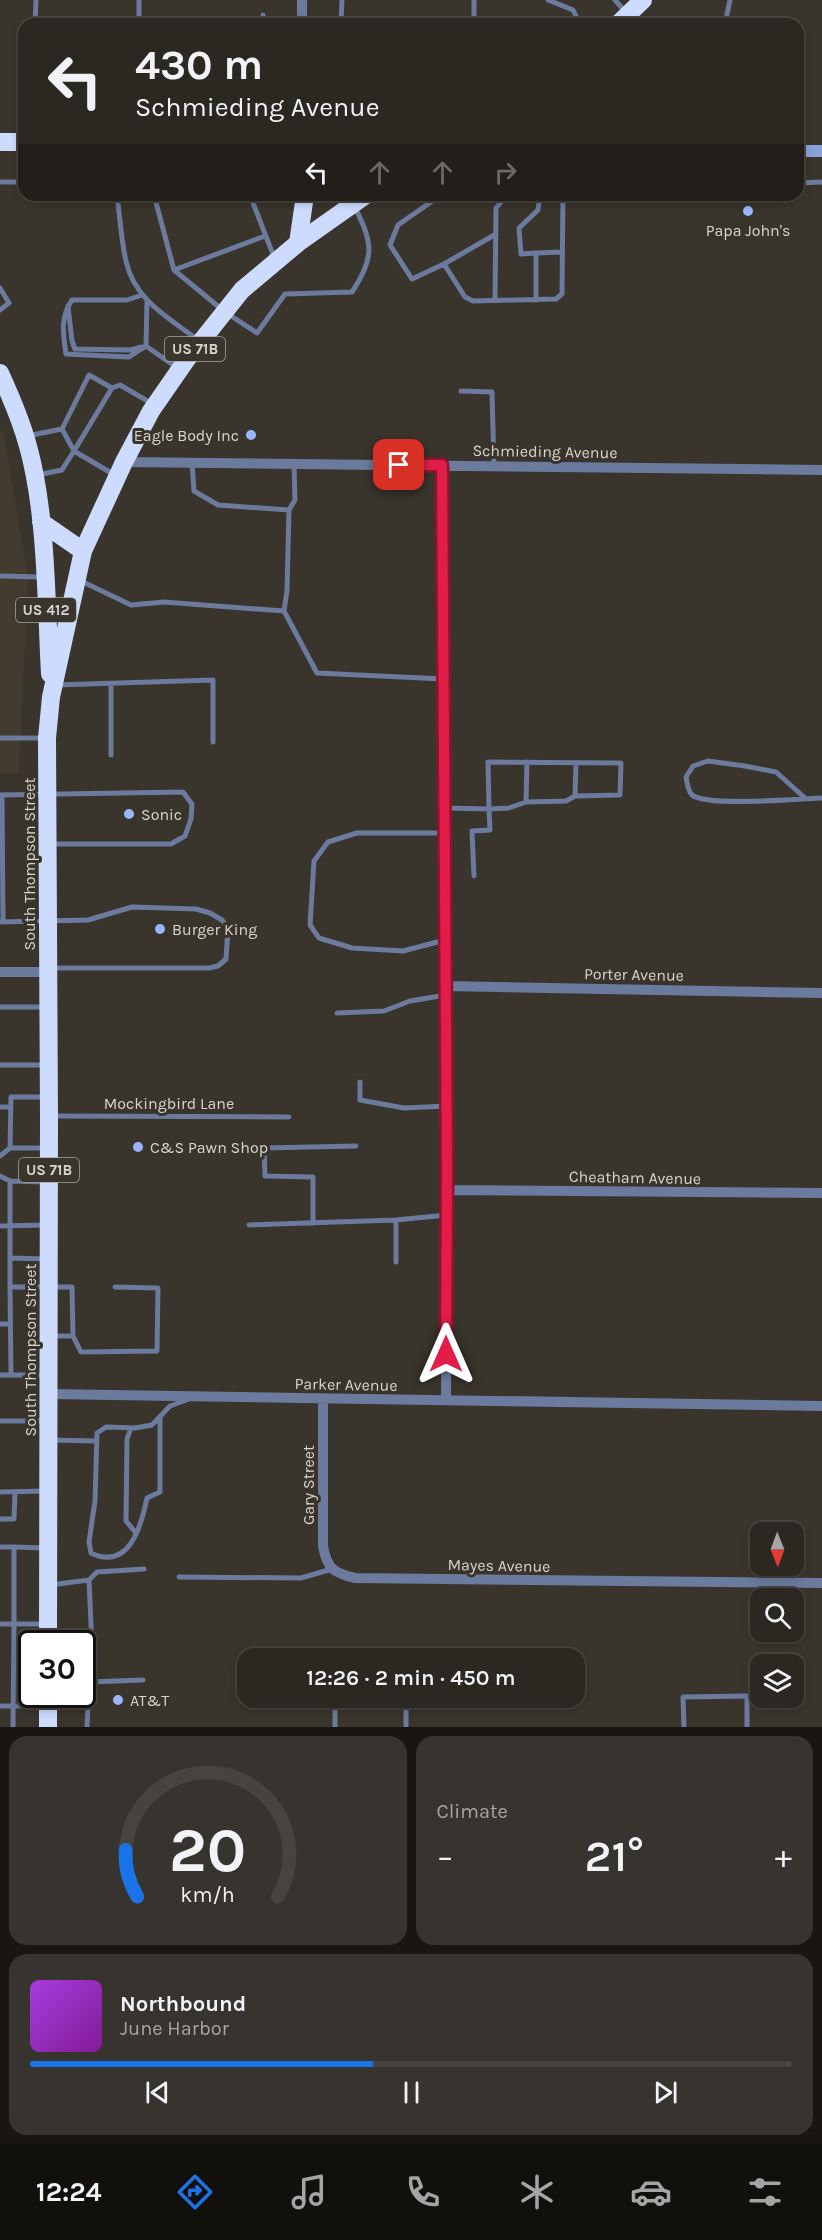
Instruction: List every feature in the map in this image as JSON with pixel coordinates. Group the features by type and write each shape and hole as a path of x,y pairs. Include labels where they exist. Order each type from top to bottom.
{"highway":[{"path":"624,18 643,0"},
{"path":"0,142 18,142"},
{"path":"298,243 304,201"},
{"name":"South Thompson Street","path":"48,1630 47,738 53,691 83,550 121,469 155,405 242,290 298,243 359,201"},
{"name":"US 412","path":"0,373 17,409 34,476 41,522 53,691"},
{"path":"41,522 83,550"},
{"path":"48,1708 48,1727"}],"street":[{"path":"302,0 302,18"},
{"path":"804,151 822,152"},
{"name":"Schmieding Avenue","path":"121,469 192,463 822,470"},
{"path":"442,465 447,1106 446,1400"},
{"path":"0,972 49,970"},
{"name":"Porter Avenue","path":"446,990 822,993"},
{"name":"Cheatham Avenue","path":"447,1190 822,1193"},
{"name":"Parker Avenue","path":"49,1394 822,1406"},
{"name":"Gary Street","path":"323,1399 323,1546 326,1559 332,1569"},
{"name":"Mayes Avenue","path":"332,1569 342,1575 355,1578 822,1583"}],"lane":[{"path":"36,0 36,18"},
{"path":"139,18 140,0"},
{"path":"341,18 342,0"},
{"path":"474,0 474,18"},
{"path":"548,0 573,10 577,18"},
{"path":"615,0 623,18"},
{"path":"726,18 730,0"},
{"path":"0,182 18,182"},
{"path":"804,183 822,182"},
{"path":"118,201 126,261 133,281 147,301 201,342"},
{"path":"156,201 174,270 225,312 257,333 285,294 351,292 364,270 369,252 369,236 360,201"},
{"path":"252,201 276,261"},
{"path":"432,201 398,225 390,245 412,279 444,264 496,234"},
{"path":"495,300 496,208 502,201"},
{"path":"539,201 538,210 519,228 521,254 562,252"},
{"path":"444,264 465,297 473,301 556,299 562,294 563,201"},
{"path":"174,270 265,236"},
{"path":"536,253 536,300"},
{"path":"0,288 9,303 0,310"},
{"path":"142,295 127,300 72,300 63,316 62,330 66,354 129,357 146,346"},
{"path":"146,346 147,301"},
{"path":"68,306 75,349 130,350 146,346 180,370"},
{"path":"62,429 89,375 112,388"},
{"path":"34,476 62,470 112,388 120,385 155,405"},
{"path":"461,391 492,392 494,466"},
{"path":"25,436 62,429"},
{"path":"62,429 74,451 121,469"},
{"path":"192,463 194,491 218,505 289,510"},
{"path":"294,464 295,500 289,510 287,591 284,611 317,673 443,679"},
{"path":"0,576 44,577"},
{"path":"77,579 131,605 164,602 284,611"},
{"path":"53,691 111,684 213,680 213,742"},
{"path":"111,684 111,755"},
{"path":"0,738 47,738"},
{"path":"805,798 776,772 745,766 708,761 693,766 686,777 693,796 711,801 822,798"},
{"path":"444,808 489,809 509,808 526,802 566,801 575,796 620,795 621,763 488,762 489,809 490,830 472,831 474,876"},
{"path":"526,802 527,762"},
{"path":"575,796 576,763"},
{"path":"48,844 171,844 185,836 191,819 192,804 183,792 1,795 1,921 88,920 132,907 185,909 210,913 222,920 228,928 226,959 218,966 49,970"},
{"path":"445,832 357,833 328,842 314,861 310,925 319,938 352,948 403,951 446,940"},
{"path":"337,1013 384,1011 446,990"},
{"path":"0,1006 49,1006"},
{"path":"0,1065 49,1065"},
{"path":"360,1082 360,1100 404,1107 447,1106"},
{"path":"10,1148 11,1097 49,1097"},
{"path":"0,1107 10,1107"},
{"name":"Mockingbird Lane","path":"49,1116 289,1117"},
{"path":"313,1223 313,1177 265,1176 264,1148 356,1146"},
{"path":"0,1156 10,1148 49,1148"},
{"path":"0,1176 10,1181 49,1182"},
{"path":"10,1181 11,1375"},
{"path":"249,1225 396,1220 447,1215"},
{"path":"396,1220 396,1262"},
{"path":"0,1226 49,1225"},
{"path":"10,1258 49,1258"},
{"path":"10,1287 72,1287 72,1336 81,1352 157,1352 158,1288 115,1287"},
{"path":"0,1324 10,1323"},
{"path":"49,1336 72,1336"},
{"path":"0,1375 49,1375"},
{"path":"160,1419 160,1492 147,1498 143,1520 131,1545 110,1558 91,1553 89,1542 94,1501 97,1433 106,1427 131,1428 152,1425 170,1406 196,1396"},
{"path":"0,1421 49,1421"},
{"path":"131,1428 127,1439 126,1521 136,1533"},
{"path":"49,1440 96,1441"},
{"path":"0,1492 49,1491"},
{"path":"0,1519 14,1519 15,1492"},
{"path":"0,1547 48,1548"},
{"path":"13,1727 14,1547"},
{"path":"48,1586 89,1580 97,1572 144,1569"},
{"path":"178,1577 301,1578 332,1569"},
{"path":"89,1580 91,1630"},
{"path":"0,1624 48,1624"},
{"path":"96,1682 143,1680"},
{"path":"684,1727 683,1697 747,1696 747,1727"},
{"path":"0,1706 18,1705"},
{"path":"87,1727 88,1708"},
{"path":"335,1708 335,1727"},
{"path":"406,1708 406,1727"}],"shaded area":[{"path":"0,428 5,440 28,579 19,773 0,773"}],"place":[{"name":"Papa John's","path":"748,211"},
{"name":"Eagle Body Inc","path":"251,435"},
{"name":"Sonic","path":"129,814"},
{"name":"Burger King","path":"160,929"},
{"name":"C&S Pawn Shop","path":"138,1147"},
{"name":"AT&T","path":"118,1700"}],"route":[{"path":"399,465 442,465 447,1169 446,1354"}]}
